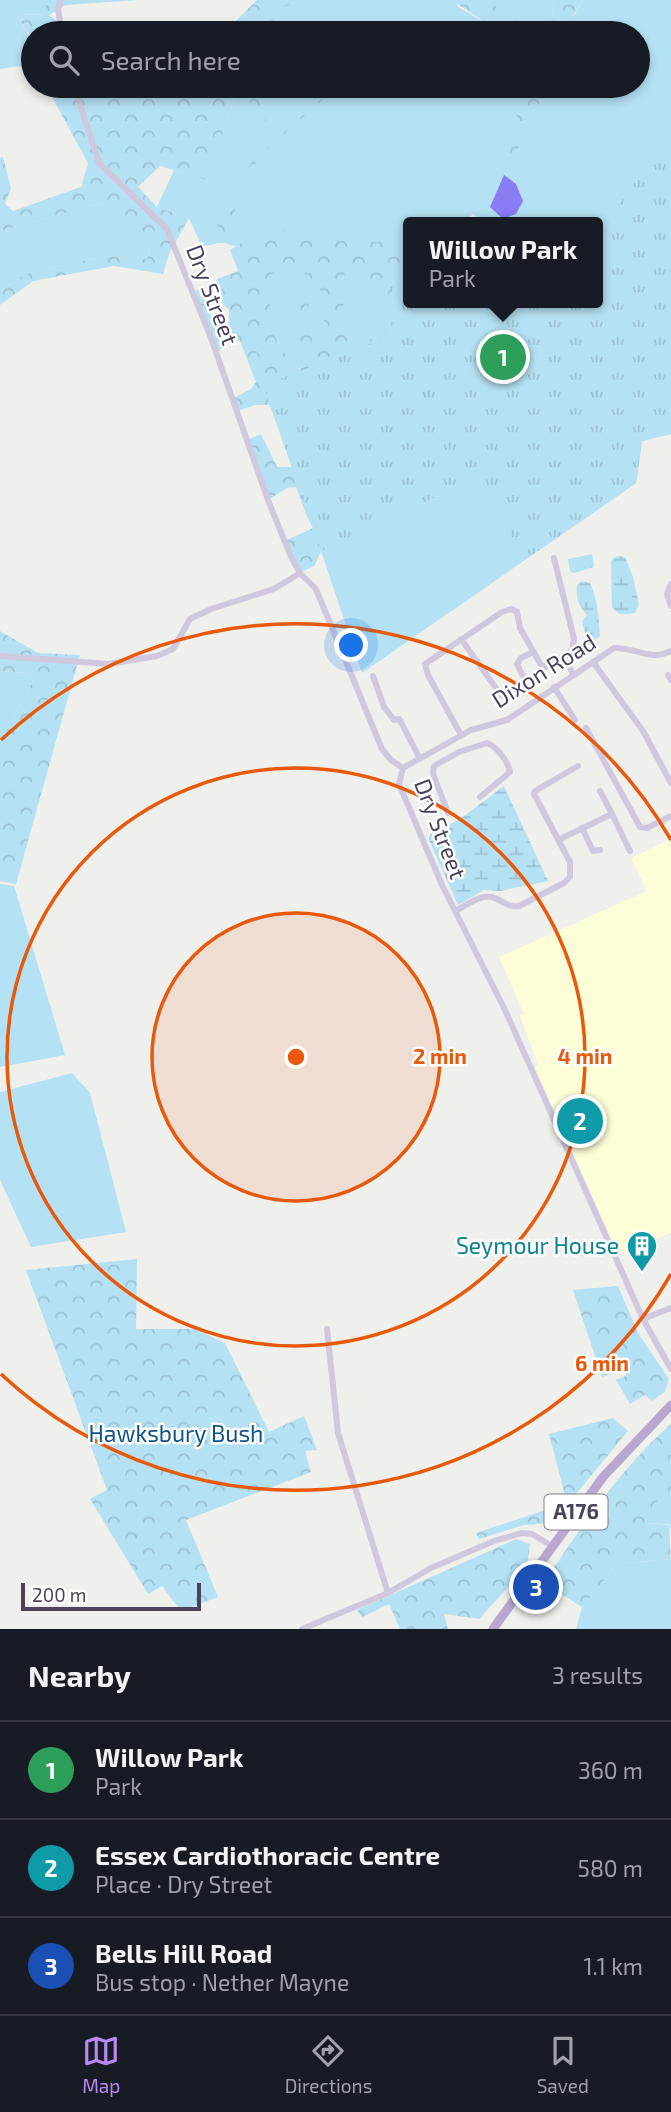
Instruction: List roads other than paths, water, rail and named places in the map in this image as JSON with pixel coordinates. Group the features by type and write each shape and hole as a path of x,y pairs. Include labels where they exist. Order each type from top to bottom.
{"main road":[{"name":"A176","path":"493,1629 603,1477 671,1405"}],"street":[{"path":"60,21 58,9 61,0"},
{"name":"Dry Street","path":"78,98 99,163 167,229 211,338 291,557 300,573 316,589 382,749 391,760 403,768 399,784 455,911 505,1010 643,1319 671,1369"},
{"path":"461,735 425,666 428,661 461,639 511,609 517,612 520,628 544,667 564,656 574,646 554,558"},
{"path":"0,656 109,664 157,656 173,649 190,620 211,609 274,589 300,573"},
{"path":"671,584 667,594 671,606"},
{"path":"461,639 501,695 506,697 524,684 517,664 521,658 534,652"},
{"name":"Dixon Road","path":"403,768 461,735 507,720 614,648 652,656 671,651"},
{"path":"564,656 573,674"},
{"path":"593,663 643,731 671,783"},
{"path":"373,676 384,707 394,720 399,719 419,757"},
{"path":"554,687 575,720"},
{"path":"586,728 640,827 647,828 671,816"},
{"path":"449,813 432,772 436,764 487,743 494,747 509,766 510,772 480,797"},
{"path":"443,744 449,757"},
{"path":"455,911 483,897 492,897 512,907 519,906 564,883 570,877 570,862 534,794 578,766"},
{"path":"600,791 630,851"},
{"path":"558,840 612,814"},
{"path":"582,828 593,850 600,850"},
{"path":"643,1319 671,1308"},
{"path":"327,1329 338,1433 388,1593"},
{"path":"302,1629 388,1593 432,1568 494,1541 522,1533 532,1534 552,1546"}],"place":[{"name":"Willow Park","path":"503,357"},
{"name":"Essex Cardiothoracic Centre","path":"580,1121"},
{"name":"Seymour House","path":"642,1273"},
{"name":"Bells Hill Road","path":"536,1587"}],"park label":[{"name":"Hawksbury Bush","path":"176,1434"}]}
